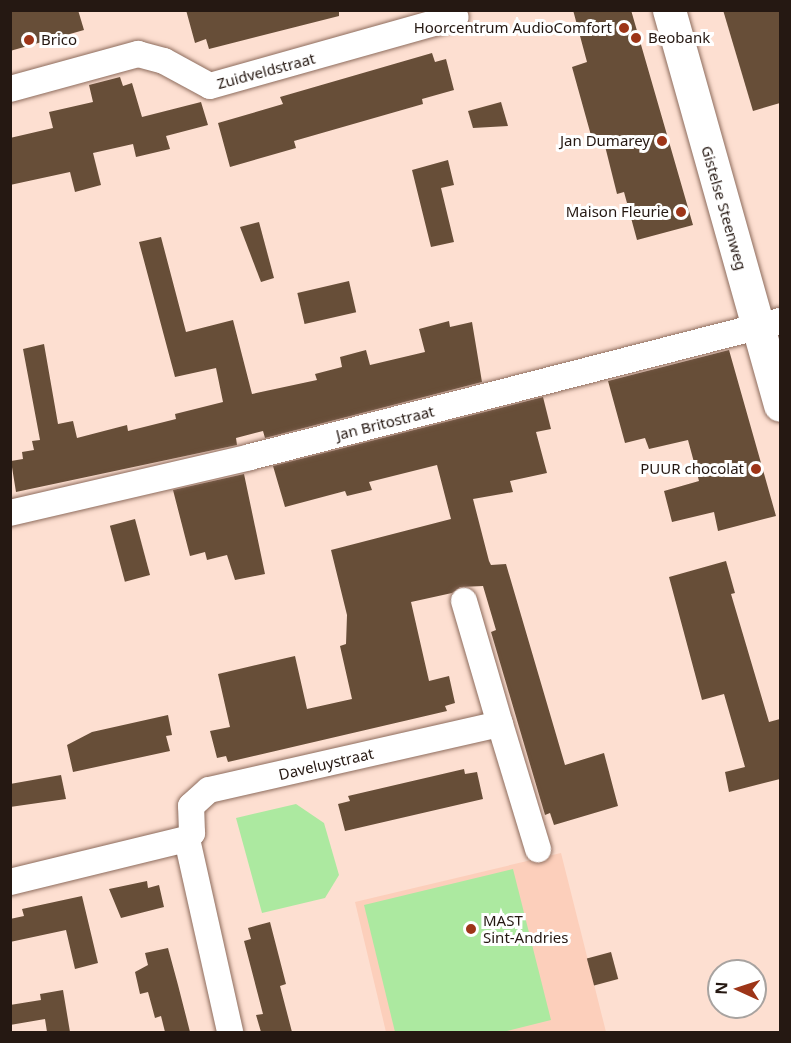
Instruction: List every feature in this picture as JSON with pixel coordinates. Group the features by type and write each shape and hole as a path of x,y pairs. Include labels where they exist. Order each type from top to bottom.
{"main road":[{"name":"Gistelse Steenweg","path":"669,10 769,324 780,405"}],"street":[{"name":"Zuidveldstraat","path":"10,88 138,54 164,61 210,86 456,16"},
{"name":"Jan Britostraat","path":"10,513 284,448 769,324"},
{"path":"464,601 538,849"},
{"name":"Daveluystraat","path":"187,840 192,833 191,806 209,790 500,724"},
{"path":"10,882 187,840 230,1032"}],"shaded area":[{"name":"MAST Sint-Andries","path":"561,853 606,1032 386,1032 355,902"}],"green space":[{"path":"296,804 324,823 339,875 325,898 262,913 236,818"},
{"name":"MAST Sint-Andries","path":"513,869 551,1020 503,1032 395,1032 364,905"}],"building":[{"name":"Brico","path":"10,10 78,10 84,30 10,51"},
{"path":"186,10 339,10 339,16 209,49 206,39 195,43"},
{"path":"573,10 631,10 693,225 637,240 624,192 617,194 603,138 592,139 572,67 587,62"},
{"path":"723,10 780,10 780,103 753,111"},
{"path":"432,53 435,62 446,59 454,90 422,99 423,104 294,141 296,148 230,167 218,123 283,104 280,97"},
{"path":"120,77 123,86 132,83 142,117 201,102 208,125 166,136 170,149 136,157 133,144 93,153 101,185 75,192 70,172 10,185 10,138 53,128 49,112 93,102 89,85"},
{"path":"501,102 508,126 473,128 468,111"},
{"path":"448,160 454,185 441,188 454,242 431,247 412,170"},
{"path":"259,222 274,278 261,282 240,227"},
{"path":"161,237 186,332 233,320 252,394 317,380 315,374 342,367 340,357 366,350 370,365 425,352 419,329 449,321 450,327 472,322 482,382 265,438 263,431 236,438 237,445 16,492 11,461 23,459 22,452 34,450 32,441 40,440 23,349 44,344 58,424 73,421 77,438 127,425 128,431 176,419 175,414 223,402 216,368 175,377 139,242"},
{"path":"349,281 356,312 305,324 297,293"},
{"path":"729,350 776,516 718,531 714,512 672,522 664,491 699,481 688,440 649,449 645,438 625,443 608,381"},
{"path":"543,397 551,429 536,432 547,473 510,481 513,492 473,499 491,565 506,564 565,765 604,753 618,806 554,825 550,813 545,815 491,632 496,630 483,586 460,587 452,593 411,602 429,681 449,676 455,703 445,706 447,711 228,762 226,756 217,758 210,731 230,727 218,674 295,656 307,709 352,699 340,646 346,644 347,615 331,550 451,519 437,465 369,482 372,490 347,496 345,491 285,507 273,466"},
{"path":"244,474 265,574 235,580 227,555 207,560 205,552 190,556 173,490"},
{"path":"135,519 150,575 125,582 110,526"},
{"path":"726,561 735,593 731,594 769,722 780,719 780,779 729,792 725,772 745,767 724,694 702,700 669,577"},
{"path":"168,715 172,735 166,736 170,751 73,772 67,745 92,732"},
{"path":"464,769 465,774 477,772 483,799 345,831 338,804 350,801 348,796"},
{"path":"61,775 66,799 10,807 10,784"},
{"path":"147,881 148,888 159,885 164,907 121,918 109,889"},
{"path":"82,896 98,963 75,969 66,930 10,942 10,919 24,916 22,909"},
{"path":"270,922 286,984 280,986 292,1032 261,1032 256,1015 263,1014 244,941 251,939 248,928"},
{"path":"168,948 190,1032 165,1032 161,1016 155,1018 148,992 140,994 135,972 148,965 145,953"},
{"path":"611,952 618,979 594,986 587,958"},
{"path":"63,990 70,1032 47,1032 45,1019 10,1025 10,1005 41,1000 40,994"}],"place":[{"name":"Hoorcentrum AudioComfort","path":"624,28"},
{"name":"Beobank","path":"636,38"},
{"name":"Brico","path":"29,40"},
{"name":"Jan Dumarey","path":"662,141"},
{"name":"Maison Fleurie","path":"681,212"},
{"name":"PUUR chocolat","path":"756,469"},
{"name":"MAST Sint-Andries","path":"471,929"}]}
